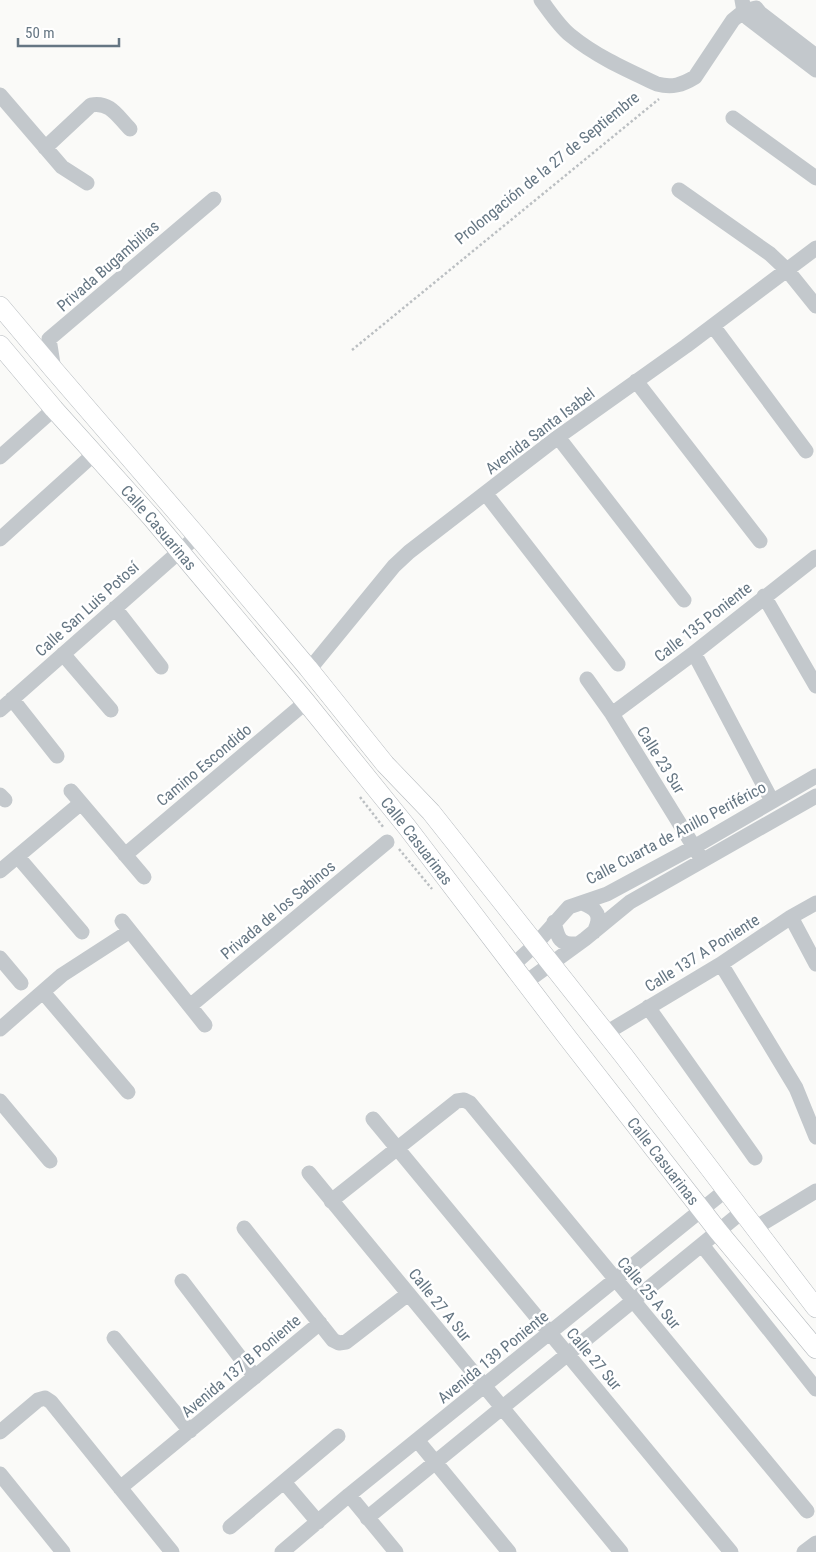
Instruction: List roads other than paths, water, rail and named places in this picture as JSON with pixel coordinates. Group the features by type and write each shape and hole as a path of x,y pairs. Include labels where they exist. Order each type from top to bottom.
{"main road":[{"name":"Calle Casuarinas","path":"1,310 197,536 308,668 385,764 432,812 606,1032 816,1308"},
{"name":"Calle Casuarinas","path":"0,345 180,551 407,826 718,1231 816,1349"}],"street":[{"path":"541,0 570,35 607,60 658,84 673,87 686,83 694,77 732,20 750,5"},
{"path":"750,5 816,56"},
{"path":"750,5 748,18 816,70"},
{"path":"0,95 62,167 86,183"},
{"path":"45,148 91,105 101,103 108,107 130,129"},
{"path":"733,118 816,178"},
{"path":"679,190 770,254 787,270 816,306"},
{"name":"Privada Bugambilias","path":"54,370 49,340 214,199"},
{"name":"Avenida Santa Isabel","path":"308,668 313,665 394,566 409,552 558,437 713,326 816,248"},
{"path":"713,326 806,450"},
{"path":"636,381 760,541"},
{"path":"0,457 54,409"},
{"path":"558,437 684,600"},
{"path":"0,539 94,454"},
{"path":"486,494 618,664"},
{"name":"Calle San Luis Potosí","path":"0,710 197,536"},
{"name":"Calle 135 Poniente","path":"612,714 694,653 764,596 816,557"},
{"path":"764,596 816,686"},
{"path":"115,608 161,667"},
{"path":"694,653 772,801"},
{"path":"64,654 111,710"},
{"name":"Calle 23 Sur","path":"587,679 612,714 702,861"},
{"path":"12,699 57,756"},
{"name":"Camino Escondido","path":"124,855 306,702"},
{"name":"Calle Cuarta de Anillo Periférico","path":"513,965 536,944 569,907 607,894 694,847 816,776"},
{"path":"71,791 144,877"},
{"path":"526,982 594,932 630,902 816,796"},
{"path":"0,871 81,803"},
{"name":"Privada de los Sabinos","path":"190,1006 388,842"},
{"path":"18,857 82,932"},
{"path":"582,903 592,906 596,911 598,923 594,932"},
{"name":"Calle 137 A Poniente","path":"606,1032 721,964 791,917 816,903"},
{"path":"791,917 816,964"},
{"path":"554,922 562,942 577,944"},
{"path":"0,1030 62,975 126,926 206,1025"},
{"path":"0,958 21,983"},
{"path":"721,964 796,1088 816,1137"},
{"path":"43,992 128,1092"},
{"path":"648,1007 755,1158"},
{"name":"Calle 25 A Sur","path":"397,1149 457,1101 464,1100 470,1103 807,1511"},
{"path":"0,1101 50,1161"},
{"name":"Calle 27 Sur","path":"372,1120 731,1552"},
{"path":"332,1201 397,1149"},
{"name":"Calle 27 A Sur","path":"309,1173 621,1552"},
{"name":"Avenida 139 Poniente","path":"282,1552 726,1190"},
{"path":"755,1228 816,1191"},
{"path":"368,1518 743,1211"},
{"path":"244,1228 320,1323"},
{"path":"702,1245 816,1390"},
{"path":"182,1281 255,1377"},
{"name":"Avenida 137 B Poniente","path":"120,1488 320,1323 333,1340 339,1343 346,1342 408,1294"},
{"path":"114,1338 190,1431"},
{"path":"0,1432 38,1400 45,1398 51,1402 172,1552"},
{"path":"230,1528 338,1436"},
{"path":"417,1440 509,1552"},
{"path":"0,1474 63,1552"},
{"path":"284,1482 318,1522"},
{"path":"349,1496 396,1552"},
{"path":"804,1552 816,1543"}]}
